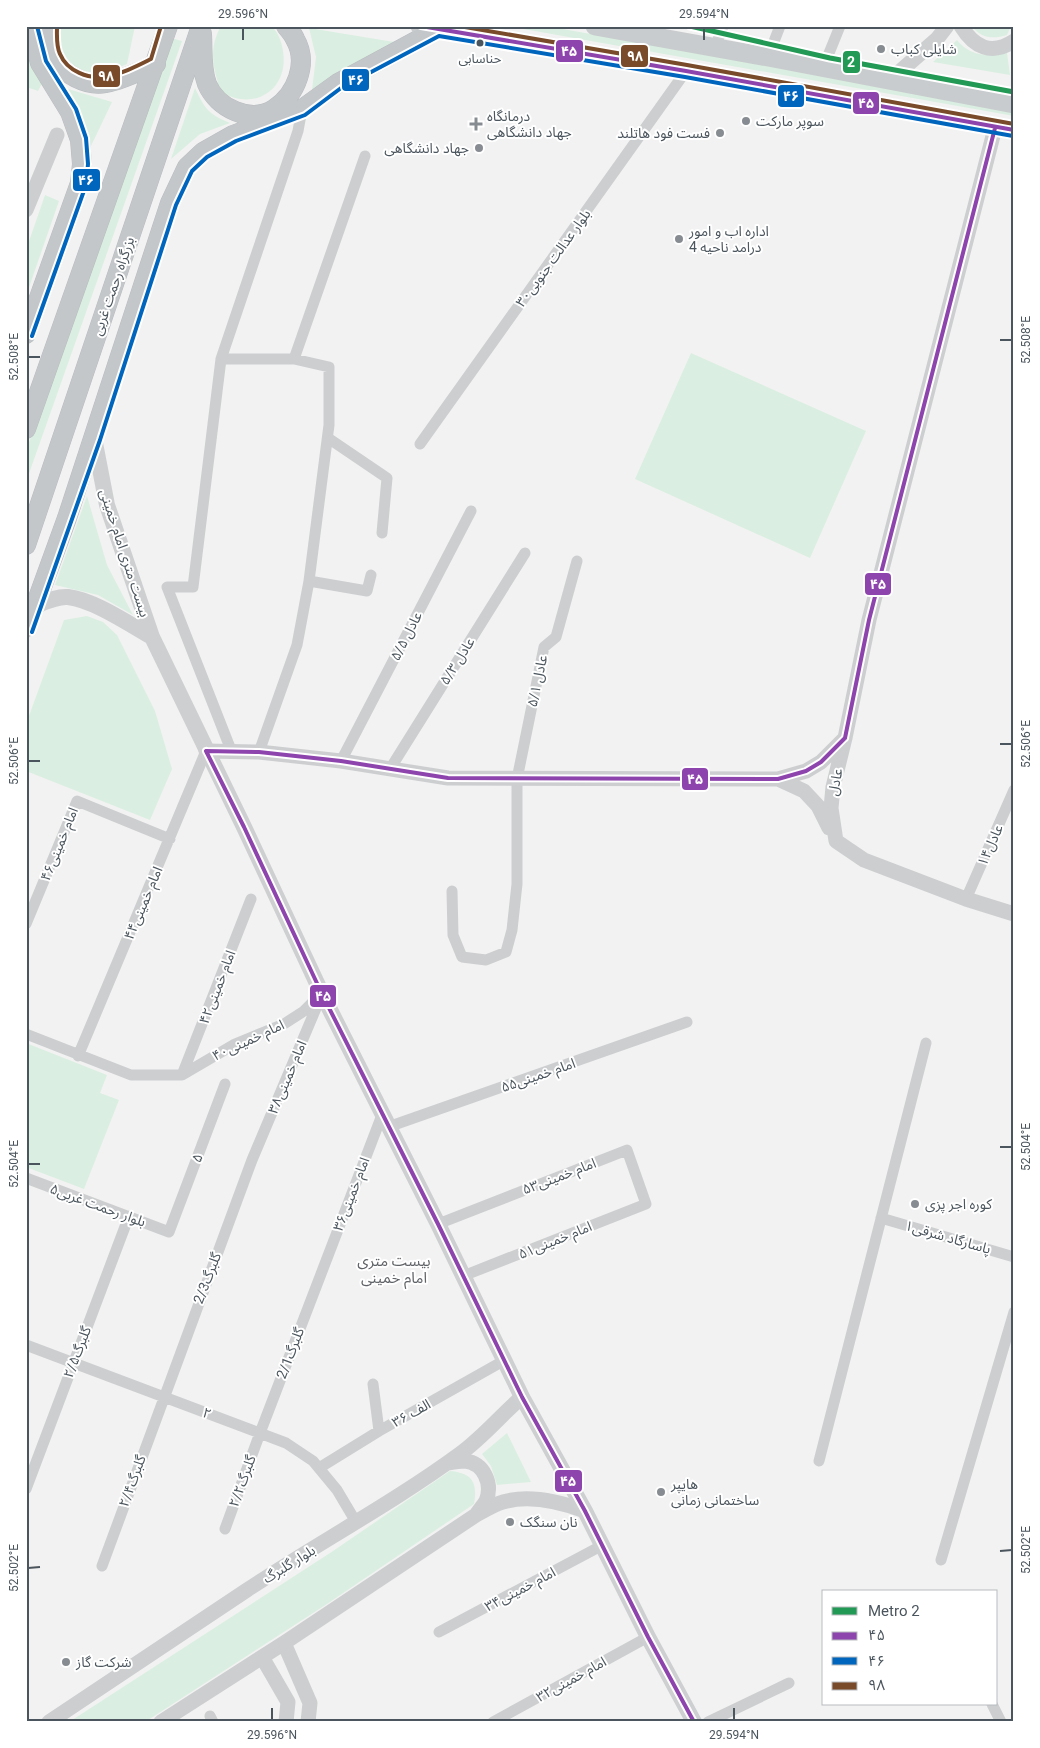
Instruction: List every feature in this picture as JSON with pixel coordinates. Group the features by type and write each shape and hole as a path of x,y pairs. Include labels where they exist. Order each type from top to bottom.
{"highway":[{"path":"26,334 80,183 82,164 80,140 70,112 40,63 30,26"},
{"path":"51,26 51,46 54,57 61,67 76,78 92,83 104,84 156,64"},
{"path":"26,429 168,26"},
{"path":"201,26 204,72 212,93 227,108 238,112 262,114 274,109 290,94 298,81 301,59 296,40 286,26"},
{"name":"بزرگراه رحمت غربی","path":"26,545 201,26"},
{"path":"31,613 94,438 170,204 187,167 203,152 233,135 302,109 338,83 429,28"}],"main road":[{"path":"602,27 1014,104"},
{"path":"429,28 686,71 1014,130"},
{"name":"بیست متری امام خمینی","path":"94,438 107,505 152,637 322,994 438,1224 522,1397 585,1511 648,1637 694,1722"},
{"name":"بیست متری امام خمینی","path":"31,613 55,598 68,597 108,612 152,637"},
{"path":"26,630 31,613"}],"street":[{"path":"715,48 723,26"},
{"path":"768,57 780,26"},
{"path":"823,68 840,26"},
{"path":"889,81 937,39 947,26"},
{"path":"961,26 976,44 991,48 1006,46 1014,41"},
{"name":"بلوار عدالت جنوبی۳۰","path":"420,444 686,71"},
{"path":"231,750 166,587 193,587 221,359 298,131 302,109"},
{"name":"عادل","path":"836,841 831,808 833,786 845,738 869,620 995,128"},
{"path":"26,210 57,136"},
{"path":"294,359 365,156"},
{"path":"221,359 294,359 329,368 328,438 310,581 297,645 259,752"},
{"path":"328,438 387,478 382,533"},
{"name":"عادل ۵/۵","path":"341,761 471,511"},
{"name":"عادل ۵/۳","path":"390,769 525,553"},
{"name":"عادل ۵/۱","path":"452,891 453,935 462,957 486,960 506,952 512,930 517,884 517,778 544,647 556,638 577,562"},
{"path":"310,581 367,591 371,574"},
{"path":"206,751 259,752 341,761 448,778 778,779 806,771 821,762 845,738"},
{"name":"۴۴امام خمینی","path":"78,1056 206,751"},
{"path":"778,779 804,791 818,806 836,841 864,860 966,899 1014,914"},
{"name":"عادل۱۴","path":"966,899 1014,790"},
{"name":"امام خمینی۴۶","path":"26,924 76,801 170,839"},
{"name":"امام خمینی۴۲","path":"182,1075 251,898"},
{"name":"امام خمینی۴۰","path":"182,1075 235,1044 284,1024 304,1011 322,994"},
{"name":"امام خمینی۳۸","path":"252,1160 322,994"},
{"name":"امام خمینی۵۵","path":"385,1121 687,1022"},
{"path":"26,1034 78,1056 131,1075 182,1075"},
{"path":"819,1461 926,1043"},
{"name":"۵","path":"170,1232 225,1084"},
{"name":"امام خمینی۳۶","path":"321,1274 385,1121"},
{"name":"امام خمینی۵۳","path":"438,1224 627,1150 646,1204"},
{"name":"2/3گلبرگ","path":"163,1397 252,1160"},
{"path":"26,1191 28,1179"},
{"name":"بلوار رحمت غربی۵","path":"28,1179 170,1232"},
{"name":"امام خمینی۵۱","path":"463,1276 646,1204"},
{"name":"گلبرگ۲/۵","path":"26,1489 128,1216"},
{"name":"پاسارگاد شرقی۱","path":"882,1218 1014,1257"},
{"name":"2/1گلبرگ","path":"260,1433 321,1274"},
{"path":"941,1560 1014,1312"},
{"name":"۲","path":"26,1345 286,1443 313,1461 337,1490 356,1522"},
{"name":"۳۶ الف","path":"319,1468 379,1431 505,1360"},
{"path":"373,1384 379,1431"},
{"name":"گلبرگ۲/۴","path":"102,1566 163,1397"},
{"name":"بلوار گلبرگ","path":"49,1722 248,1590 446,1464 478,1439 522,1397"},
{"name":"گلبرگ۲/۲","path":"225,1529 260,1433"},
{"path":"446,1464 466,1461 483,1470 488,1480 489,1490 486,1502 476,1515"},
{"path":"161,1722 284,1644 476,1515 498,1504 515,1500 562,1502 585,1511"},
{"name":"امام خمینی۳۴","path":"439,1632 601,1546"},
{"name":"امام خمینی۳۲","path":"493,1722 510,1718 648,1637"},
{"path":"284,1644 310,1703 308,1722"},
{"path":"262,1657 288,1702 286,1722"},
{"path":"282,1693 282,1684 287,1677 297,1678 302,1683"},
{"path":"708,1722 789,1683"},
{"path":"993,1706 1001,1722"}],"green space":[{"path":"249,25 274,29 282,44 284,61 282,73 277,84 269,92 259,97 247,99 234,98 221,92 214,67 213,51 221,26"},
{"path":"61,26 135,26 127,64 97,75 84,74 76,70 65,59 61,51 59,34"},
{"path":"506,26 546,26 1014,109 1014,116"},
{"path":"972,26 1011,26 1007,35 988,37 979,33"},
{"path":"309,28 394,42 312,90 316,57"},
{"path":"26,29 43,81 38,91 26,87"},
{"path":"171,38 182,41 26,482 26,451"},
{"path":"957,40 967,49 980,54 1007,53 1010,75 933,62"},
{"path":"195,88 212,114 230,123 200,134 171,159"},
{"path":"68,89 112,102 91,146"},
{"path":"45,195 59,201 26,296 26,250"},
{"path":"691,353 866,431 810,558 635,479"},
{"path":"87,496 107,565 133,615 98,595 55,585"},
{"path":"87,616 103,622 117,635 155,711 172,769 150,820 26,771 26,724 64,620"},
{"path":"26,1043 107,1075 100,1093 119,1100 84,1189 26,1167"},
{"path":"507,1433 531,1482 497,1485 491,1466 482,1454"},
{"path":"450,1471 464,1474 472,1480 475,1490 474,1504 327,1604 145,1722 69,1722 333,1551"}],"metro line":[{"name":"2","path":"690,26 830,58 1014,92"}],"transit line":[{"name":"۴۶","path":"32,336 86,185 88,164 86,138 76,109 46,61 37,26"},
{"name":"۹۸","path":"57,27 58,48 63,60 79,73 99,77 124,72 151,59 161,26"},
{"name":"۴۵","path":"421,26 1014,130"},
{"name":"۹۸","path":"459,26 1014,124"},
{"name":"۴۶","path":"32,632 100,440 176,205 192,171 207,157 236,141 305,115 341,88 439,36 685,77 1013,136"},
{"name":"۴۵","path":"845,738 869,620 995,128"},
{"name":"۴۵","path":"206,751 259,752 341,761 448,778 778,779 806,771 821,762 845,738"},
{"name":"۴۵","path":"206,751 244,827 322,994 438,1224 522,1397 585,1511 648,1637 694,1722"}],"place":[{"name":"حناسابی","path":"480,43"},
{"name":"شایلی کباب","path":"881,49"},
{"name":"سوپر مارکت","path":"746,121"},
{"name":"درمانگاه جهاد دانشگاهی","path":"476,124"},
{"name":"فست فود هاتلند","path":"720,133"},
{"name":"جهاد دانشگاهی","path":"479,148"},
{"name":"اداره اب و امور درامد ناحیه 4","path":"679,239"},
{"name":"کوره اجر پزی","path":"915,1204"},
{"name":"هایپر ساختمانی زمانی","path":"661,1492"},
{"name":"نان سنگک","path":"510,1522"},
{"name":"شرکت گاز","path":"66,1662"}],"district":[{"name":"بیست متری امام خمینی","path":"394,1270"}]}
